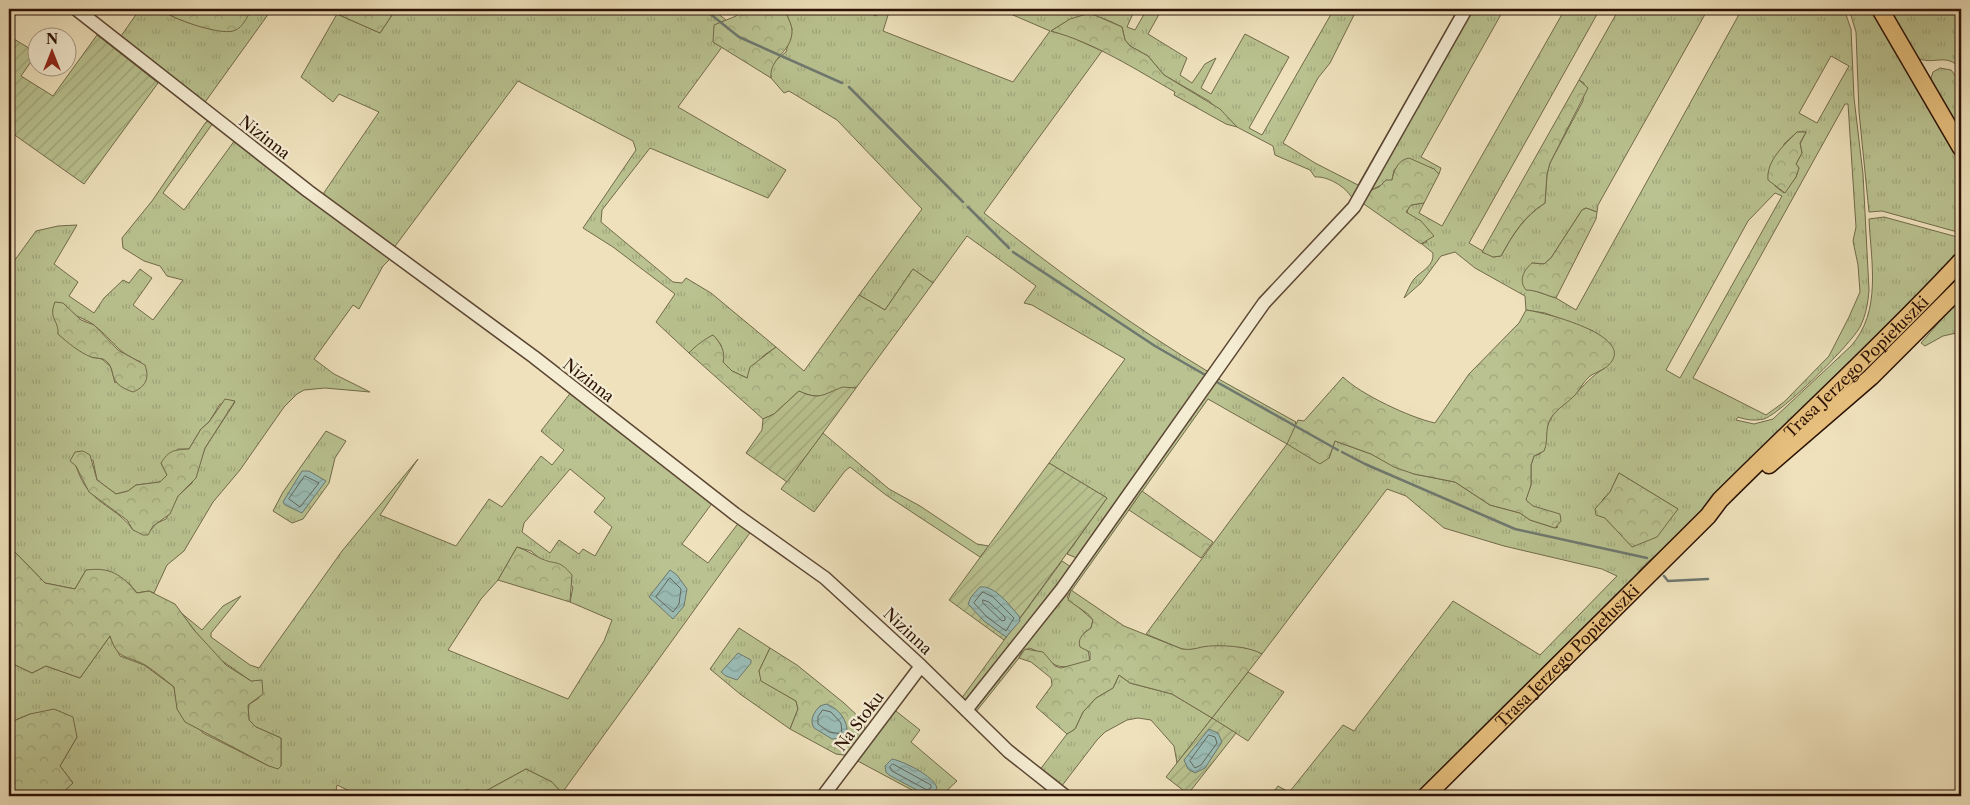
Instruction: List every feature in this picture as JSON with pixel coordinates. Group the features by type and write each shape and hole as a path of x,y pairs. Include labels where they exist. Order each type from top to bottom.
{"main road":[{"path":"1880,9 1961,148"},
{"name":"Trasa Jerzego Popiełuszki","path":"1426,796 1708,516 1720,500 1911,314 1961,261"},
{"name":"Trasa Jerzego Popiełuszki","path":"1708,516 1725,504 1864,384 1961,287"}],"street":[{"name":"Nizinna","path":"76,9 308,191 534,357 735,514 825,578 921,666 1008,751 1065,796"},
{"path":"966,710 1062,589 1264,304 1354,207 1466,9"},
{"name":"Na Stoku","path":"823,796 921,666"}],"green space":[{"path":"140,9 161,9 180,20 218,30 249,14 247,9 272,9 203,105 121,36"},
{"path":"161,9 247,9 249,14 238,28 226,32 195,25"},
{"path":"335,9 396,9 380,33 337,14"},
{"path":"396,9 712,9 726,20 721,22 713,42 722,47 678,107 786,170 768,198 650,148 602,210 601,222 673,282 682,283 686,278 711,293 776,347 763,356 747,378 732,371 723,362 721,345 713,335 689,353 656,322 675,294 613,247 583,228 636,150 633,141 518,81 393,249 321,197 379,112 339,94 333,102 301,77 337,14 380,33"},
{"path":"741,9 792,9 787,15 792,28 791,38 771,71 771,78 713,42 714,25 736,16"},
{"path":"792,9 860,9 876,16 883,9 890,9 883,31 1013,82 1050,31 999,9 1135,9 1127,27 1135,30 1147,9 1162,9 1148,34 1187,58 1180,75 1192,83 1205,64 1216,58 1201,88 1211,94 1245,34 1289,57 1249,128 1262,135 1334,9 1357,9 1330,63 1318,78 1283,143 1315,163 1358,185 1458,9 1464,9 1352,198 1346,190 1336,183 1325,178 1315,177 1310,170 1275,155 1273,146 1237,127 1209,101 1164,75 1148,56 1130,46 1125,40 1122,27 1102,18 1086,16 1071,20 1051,31 1069,36 1102,51 984,213 1095,297 1153,337 1212,374 1079,559 1067,554 1107,498 1049,463 1125,359 1032,305 1024,303 1036,286 967,236 933,283 913,269 885,310 859,295 922,209 837,120 789,91 784,93 771,78 770,69 775,61 786,52 792,29 787,15"},
{"path":"1471,9 1504,9 1421,157 1441,168 1439,174 1434,169 1406,159 1394,170 1392,180 1369,191"},
{"path":"1565,9 1600,9 1469,243 1493,257 1501,256 1520,226 1545,203 1547,174 1550,163 1583,101 1584,83 1579,80 1619,9 1708,9 1598,205 1597,212 1586,208 1582,210 1551,258 1544,264 1532,263 1532,290 1556,298 1576,310 1742,9 1844,9 1851,29 1854,98 1863,174 1869,290 1865,313 1860,327 1854,336 1786,404 1764,419 1751,420 1738,417 1736,420 1754,424 1773,419 1851,346 1861,332 1871,302 1872,269 1869,219 1884,217 1961,238 1961,251 1667,548 1645,565 1635,578 1417,796 1270,796 1278,786 1287,791 1291,790 1343,725 1354,731 1453,601 1540,655 1617,576 1602,569 1504,546 1444,528 1406,496 1387,489 1262,654 1244,648 1208,647 1189,650 1182,649 1146,634 1287,444 1208,399 1067,597 1093,620 1091,628 1084,633 1090,660 1066,667 1060,666 1055,665 1029,648 1021,653 975,713 974,708 1215,377 1296,422 1329,458 1335,441 1371,454 1414,474 1455,482 1490,505 1520,513 1530,520 1555,528 1558,527 1525,500 1531,485 1531,465 1534,456 1540,454 1543,449 1546,441 1547,426 1554,414 1592,377 1605,368 1593,331 1545,313 1526,310 1525,296 1475,268 1455,252 1441,256 1421,283 1404,298 1413,281 1430,265 1433,258 1433,253 1422,244 1427,242 1407,214 1408,207 1424,203 1419,213 1442,226","holes":["1831,56 1849,66 1817,123 1799,113","1845,104 1848,104 1856,227 1853,241 1858,265 1860,292 1829,356 1784,402 1766,415 1693,378","1797,132 1806,132 1800,144 1802,153 1796,164 1799,168 1796,177 1784,193 1775,186 1784,144","1775,193 1782,196 1680,378 1666,370 1748,221","1619,473 1678,509 1633,547 1605,518 1603,499 1610,492"]},
{"path":"1849,9 1874,9 1961,157 1961,233 1882,211 1869,212 1859,112 1856,32"},
{"path":"1886,9 1961,9 1961,69 1949,61 1920,59 1913,55"},
{"path":"1090,13 1122,27 1125,40 1130,46 1148,56 1164,75 1220,109 1237,127 1226,124 1174,95 1175,92 1114,57 1083,42 1051,31 1070,19"},
{"path":"97,35 158,83 84,184 9,131 9,36 28,48 28,66 21,76 53,96 66,78 78,78 78,61"},
{"path":"1940,68 1951,70 1959,85 1962,102 1961,138 1930,81 1933,72"},
{"path":"1579,80 1588,88 1550,163 1547,174 1545,203 1520,226 1501,256 1493,257 1482,252"},
{"path":"211,121 213,123 163,193 184,210 235,140 391,258 383,266 359,309 353,305 314,359 334,374 370,392 325,388 304,390 297,394 284,407 240,470 213,502 184,551 167,565 154,593 149,591 137,593 129,583 86,570 75,589 45,583 14,551 9,542 9,300 15,283 9,276 9,268 36,231 58,226 77,225 54,264 78,282 69,296 94,313 104,298 123,280 129,283 140,269 152,278 133,305 153,320 183,280 167,276 160,266 144,261 123,248 122,238 152,201 206,122","holes":["72,312 93,324 120,350 141,362 115,383 111,367 102,359 92,357 58,334 59,328","235,402 205,448 192,483 178,496 166,519 157,523 149,532 133,530 123,519 94,496 81,479 76,466 93,460 97,480 116,494 128,491 136,485 160,482 167,475 161,463 178,449 189,449 220,404"]},
{"path":"1797,132 1806,132 1800,143 1802,153 1796,164 1799,168 1796,177 1785,193 1768,180 1768,173 1777,154"},
{"path":"1409,158 1434,169 1439,174 1424,203 1411,205 1406,212 1421,221 1434,236 1421,244 1361,202 1369,191 1379,187 1386,180 1392,180 1397,166"},
{"path":"1586,208 1597,212 1596,219 1556,298 1526,290 1522,279 1527,269 1532,263 1544,264 1551,258 1582,210"},
{"path":"913,269 933,283 856,388 847,388 822,396 808,395 799,391 774,414 763,419 689,353 713,335 722,347 723,362 732,371 747,378 750,367 776,347 804,371 859,295 885,310"},
{"path":"1961,297 1961,332 1943,336 1925,346 1921,343"},
{"path":"55,302 63,303 81,320 94,325 118,350 145,365 147,378 141,388 133,392 124,388 115,380 108,363 103,359 82,353 58,334 53,316"},
{"path":"1526,310 1549,315 1582,326 1609,342 1614,351 1610,364 1590,376 1576,394 1553,414 1548,426 1544,451 1534,456 1531,465 1531,485 1526,500 1533,506 1560,514 1561,521 1555,528 1530,520 1520,513 1490,505 1455,482 1414,474 1394,467 1371,454 1335,441 1329,458 1320,464 1287,444 1298,420 1304,421 1343,377 1361,391 1386,404 1435,423 1469,374 1519,323"},
{"path":"843,387 856,388 787,482 746,453 762,430 763,419 774,414 799,391 817,396"},
{"path":"572,391 713,502 682,544 708,563 740,521 752,530 562,793 552,782 526,769 484,792 466,790 452,796 360,796 337,785 335,796 59,796 73,783 60,766 77,737 30,714 9,723 9,662 32,673 46,666 80,678 110,636 120,656 144,665 174,687 176,698 203,733 269,766 281,766 281,738 256,727 249,720 248,705 259,698 251,681 215,656 180,612 202,630 223,606 241,596 211,633 211,637 250,665 259,668 342,551 418,459 380,515 456,546 489,499 502,507 541,456 552,465 564,450 541,431","holes":["570,469 605,498 594,512 612,527 595,556 583,549 579,554 559,540 550,553 522,532 524,523","517,547 531,551 573,587 570,602 612,620 604,641 568,699 448,650 481,599 498,580"]},
{"path":"225,399 235,401 205,448 196,478 178,496 170,514 153,526 148,535 143,535 133,530 127,520 89,492 76,466 70,461 75,452 83,451 90,455 97,480 116,494 128,491 136,485 160,482 167,475 161,463 167,455 179,450 189,449 201,429 209,422"},
{"path":"326,431 346,441 335,458 329,483 303,519 292,523 273,511 283,492"},
{"path":"823,433 889,489 920,506 977,544 989,546 980,557 886,495 850,467 814,512 781,489"},
{"path":"1049,463 1107,498 1004,640 949,600"},
{"path":"1619,473 1678,509 1657,537 1632,547 1605,518 1596,515 1595,509 1610,492"},
{"path":"1142,491 1213,542 1201,558 1129,510"},
{"path":"9,542 14,551 45,583 75,589 86,570 102,570 115,573 137,593 149,591 175,604 194,630 226,665 251,681 262,680 263,694 248,705 249,720 256,727 281,738 281,766 278,769 269,766 185,722 177,709 174,687 145,665 119,653 110,636 80,678 46,666 32,673 9,662"},
{"path":"517,547 545,560 560,564 572,575 570,602 498,580"},
{"path":"1062,561 1071,567 966,701 961,699"},
{"path":"1071,590 1124,626 1182,649 1208,646 1241,647 1262,654 1212,718 1172,694 1130,683 1119,675 1113,688 1096,698 1083,712 1075,729 1067,734 1036,707 1052,685 1051,678 1031,662 1019,658 1025,649 1043,652 1055,666 1061,668 1090,660 1090,652 1080,647 1079,641 1091,628 1093,620 1088,614 1068,600"},
{"path":"739,628 770,648 759,671 762,681 796,701 798,709 790,729 740,694 710,669"},
{"path":"770,648 797,665 861,719 867,733 850,756 836,754 790,729 798,709 796,701 761,681 759,671"},
{"path":"1248,672 1284,692 1248,741 1212,718"},
{"path":"1119,675 1130,683 1172,694 1212,718 1177,763 1174,746 1151,720 1138,718 1127,720 1105,732 1061,787 1039,771 1067,734 1075,729 1083,712 1096,698 1113,688"},
{"path":"892,708 920,730 911,742 957,781 941,796 923,796 854,759"},
{"path":"54,709 73,717 77,737 60,766 73,783 59,796 9,796 9,723 30,714"},
{"path":"1212,718 1236,733 1188,794 1166,777"},
{"path":"526,769 552,782 562,793 560,796 452,796 466,790 484,792"}],"water":[{"path":"302,471 309,471 326,481 302,513 285,505 283,502"},
{"path":"670,570 677,575 687,589 684,606 673,619 649,597"},
{"path":"980,587 986,587 997,593 1019,616 1020,621 1006,637 984,621 968,604 971,597"},
{"path":"738,653 751,660 751,663 737,680 721,672"},
{"path":"826,704 836,709 843,717 847,727 847,738 832,739 814,728 812,719 814,713 820,706"},
{"path":"1209,729 1218,733 1222,742 1205,768 1195,773 1188,769 1184,760"},
{"path":"892,759 924,774 935,783 937,788 934,792 926,795 889,775 886,772 885,766"}],"waterway":[{"path":"9,25 18,9"},
{"path":"704,9 739,37 842,83"},
{"path":"849,87 963,202"},
{"path":"968,207 1009,248"},
{"path":"1013,252 1155,346 1207,376"},
{"path":"1215,381 1338,450"},
{"path":"1342,452 1365,464 1515,529 1647,558"},
{"path":"1664,576 1668,581 1708,579"}]}
